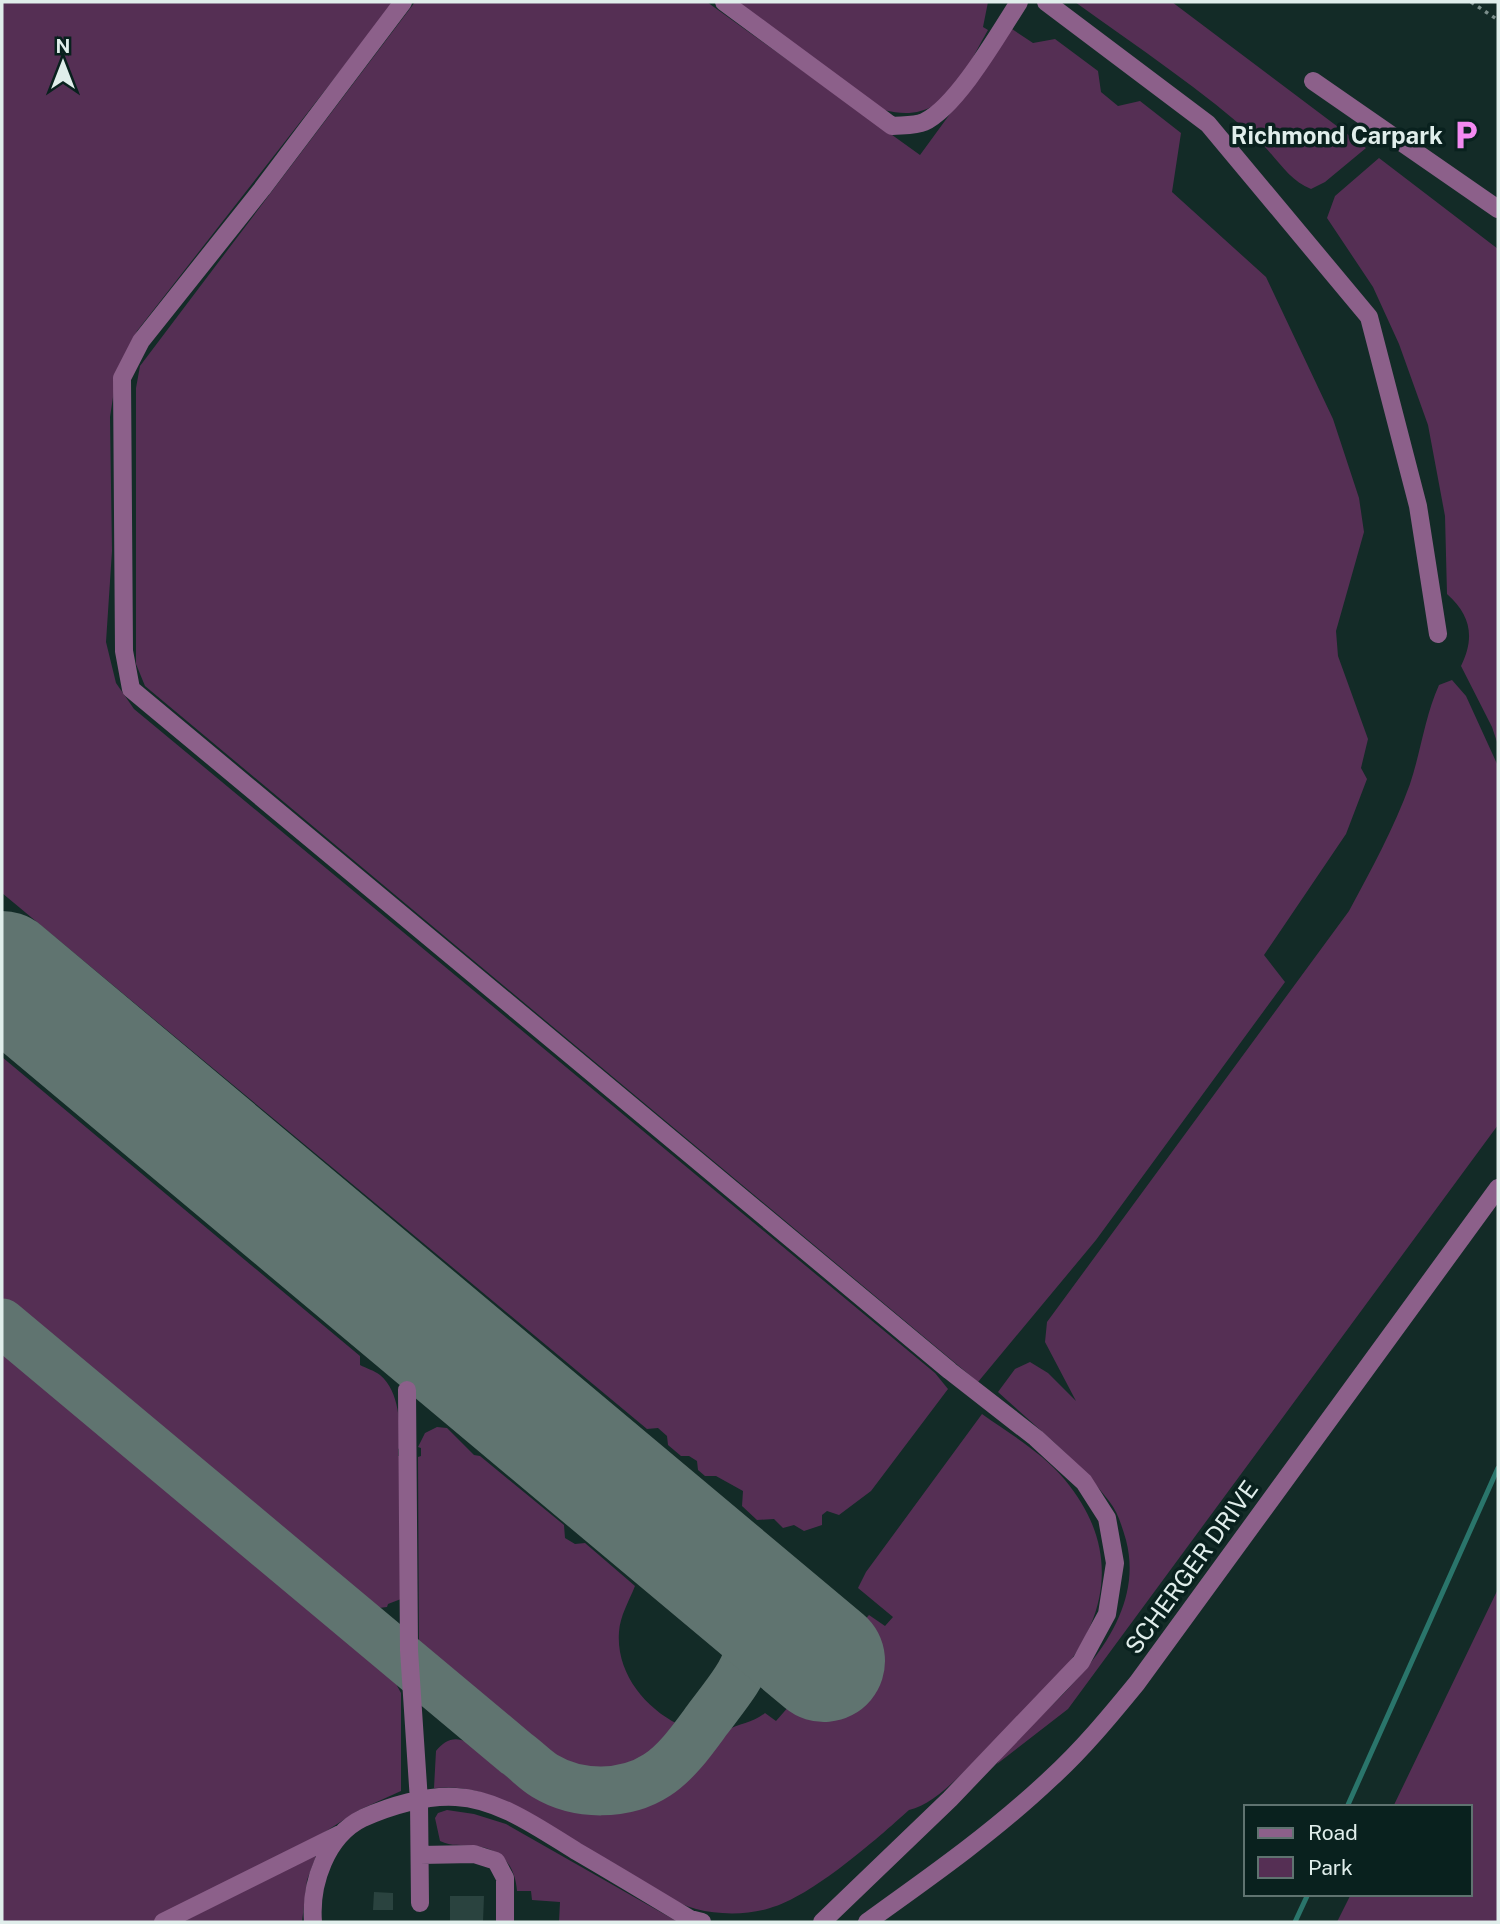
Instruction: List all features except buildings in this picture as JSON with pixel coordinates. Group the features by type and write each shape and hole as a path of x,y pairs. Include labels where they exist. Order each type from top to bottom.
{"street":[{"path":"403,2 262,189 141,341 122,378 124,652 131,689 929,1353 1035,1438 1084,1482 1107,1518 1115,1563 1107,1614 1081,1662 950,1799 822,1922"},
{"path":"724,2 892,126 923,123 941,111 976,68 1019,2"},
{"path":"1046,2 1208,124 1369,317 1418,506 1438,634"},
{"path":"1313,80 1498,209"},
{"name":"SCHERGER DRIVE","path":"867,1922 998,1825 1053,1777 1095,1733 1137,1683 1498,1188"},
{"path":"407,1390 409,1650 419,1801 420,1903"},
{"path":"163,1922 343,1832 357,1821 376,1812 419,1801 454,1796 497,1807 530,1823 690,1919 702,1922"},
{"path":"313,1922 317,1878 326,1856 343,1832"},
{"path":"419,1855 474,1854 496,1861 505,1878 505,1922"}],"path":[{"path":"1471,2 1498,20"}],"green space":[{"path":"2,2 394,2 137,331 117,371 110,417 112,551 106,642 116,683 134,709 935,1373 948,1389 871,1491 839,1515 827,1511 822,1515 822,1525 804,1531 794,1525 783,1528 774,1519 757,1520 742,1506 743,1491 716,1476 705,1476 698,1470 697,1461 689,1456 681,1456 668,1445 667,1436 658,1428 647,1429 2,893"},
{"path":"415,2 707,2 920,155 1012,29 1033,43 1055,39 1098,71 1101,92 1118,106 1140,101 1181,133 1172,192 1266,277 1333,419 1359,498 1364,532 1336,631 1338,656 1368,739 1361,768 1367,779 1346,834 1264,955 1285,982 1096,1240 978,1382 145,686 136,664 136,388 140,366"},
{"path":"738,2 988,2 983,27 988,30 949,93 937,104 922,111 905,113 884,110"},
{"path":"1075,2 1172,2 1366,148 1325,182 1311,189 1303,185 1290,175 1260,142 1216,105"},
{"path":"1379,158 1498,249 1498,745 1492,727 1461,666 1468,646 1468,627 1461,610 1447,594 1445,516 1428,425 1399,344 1373,287 1327,218 1335,196"},
{"path":"1452,680 1466,696 1498,766 1498,1125 1068,1709 997,1764 1004,1752 1094,1659 1112,1632 1124,1603 1130,1572 1126,1540 1112,1505 1070,1458 998,1392 1015,1369 1030,1362 1048,1373 1076,1401 1045,1342 1047,1322 1349,911 1404,800 1439,685"},
{"path":"2,1057 360,1356 360,1365 387,1382 398,1409 400,1429 398,1456 401,1456 401,1599 388,1604 387,1607 370,1609 2,1303"},
{"path":"2,1353 394,1680 401,1693 401,1791 359,1810 306,1844 155,1922 2,1922"},
{"path":"982,1414 1047,1461 1065,1480 1082,1505 1094,1529 1100,1554 1102,1579 1098,1604 1076,1653 1045,1692 946,1788 921,1806 909,1810 824,1880 770,1908 733,1913 696,1909 665,1895 504,1801 465,1789 434,1788 436,1751 446,1742 458,1739 467,1742 513,1782 547,1803 584,1813 623,1812 659,1798 676,1787 726,1731 765,1713 776,1721 869,1615 885,1626 893,1617 858,1588 866,1572"},
{"path":"437,1427 447,1428 474,1455 480,1456 564,1525 565,1538 575,1544 585,1543 635,1586 620,1626 619,1647 622,1661 627,1674 644,1698 678,1724 667,1743 654,1757 639,1767 604,1776 585,1774 548,1759 419,1651 418,1457 421,1456 421,1448 418,1447 425,1433"},
{"path":"1498,1589 1498,1922 1337,1922 1350,1896 1472,1896 1472,1805 1394,1805"},
{"path":"447,1810 474,1814 506,1824 678,1922 559,1922 560,1902 532,1900 531,1891 517,1891 510,1866 499,1854 484,1847 453,1845 440,1841 435,1818 438,1813"},
{"path":"312,1855 316,1856 307,1880 302,1922 175,1922"}],"waterway":[{"path":"1348,1805 1498,1468"},
{"path":"1295,1922 1307,1896"}],"taxiway":[{"path":"2,1323 541,1774 558,1783 601,1791 631,1787 657,1775 678,1757 732,1687 747,1658 750,1627 735,1587"}],"runway":[{"path":"2,972 824,1661"}],"place":[{"name":"Richmond Carpark","path":"1466,135"}]}
